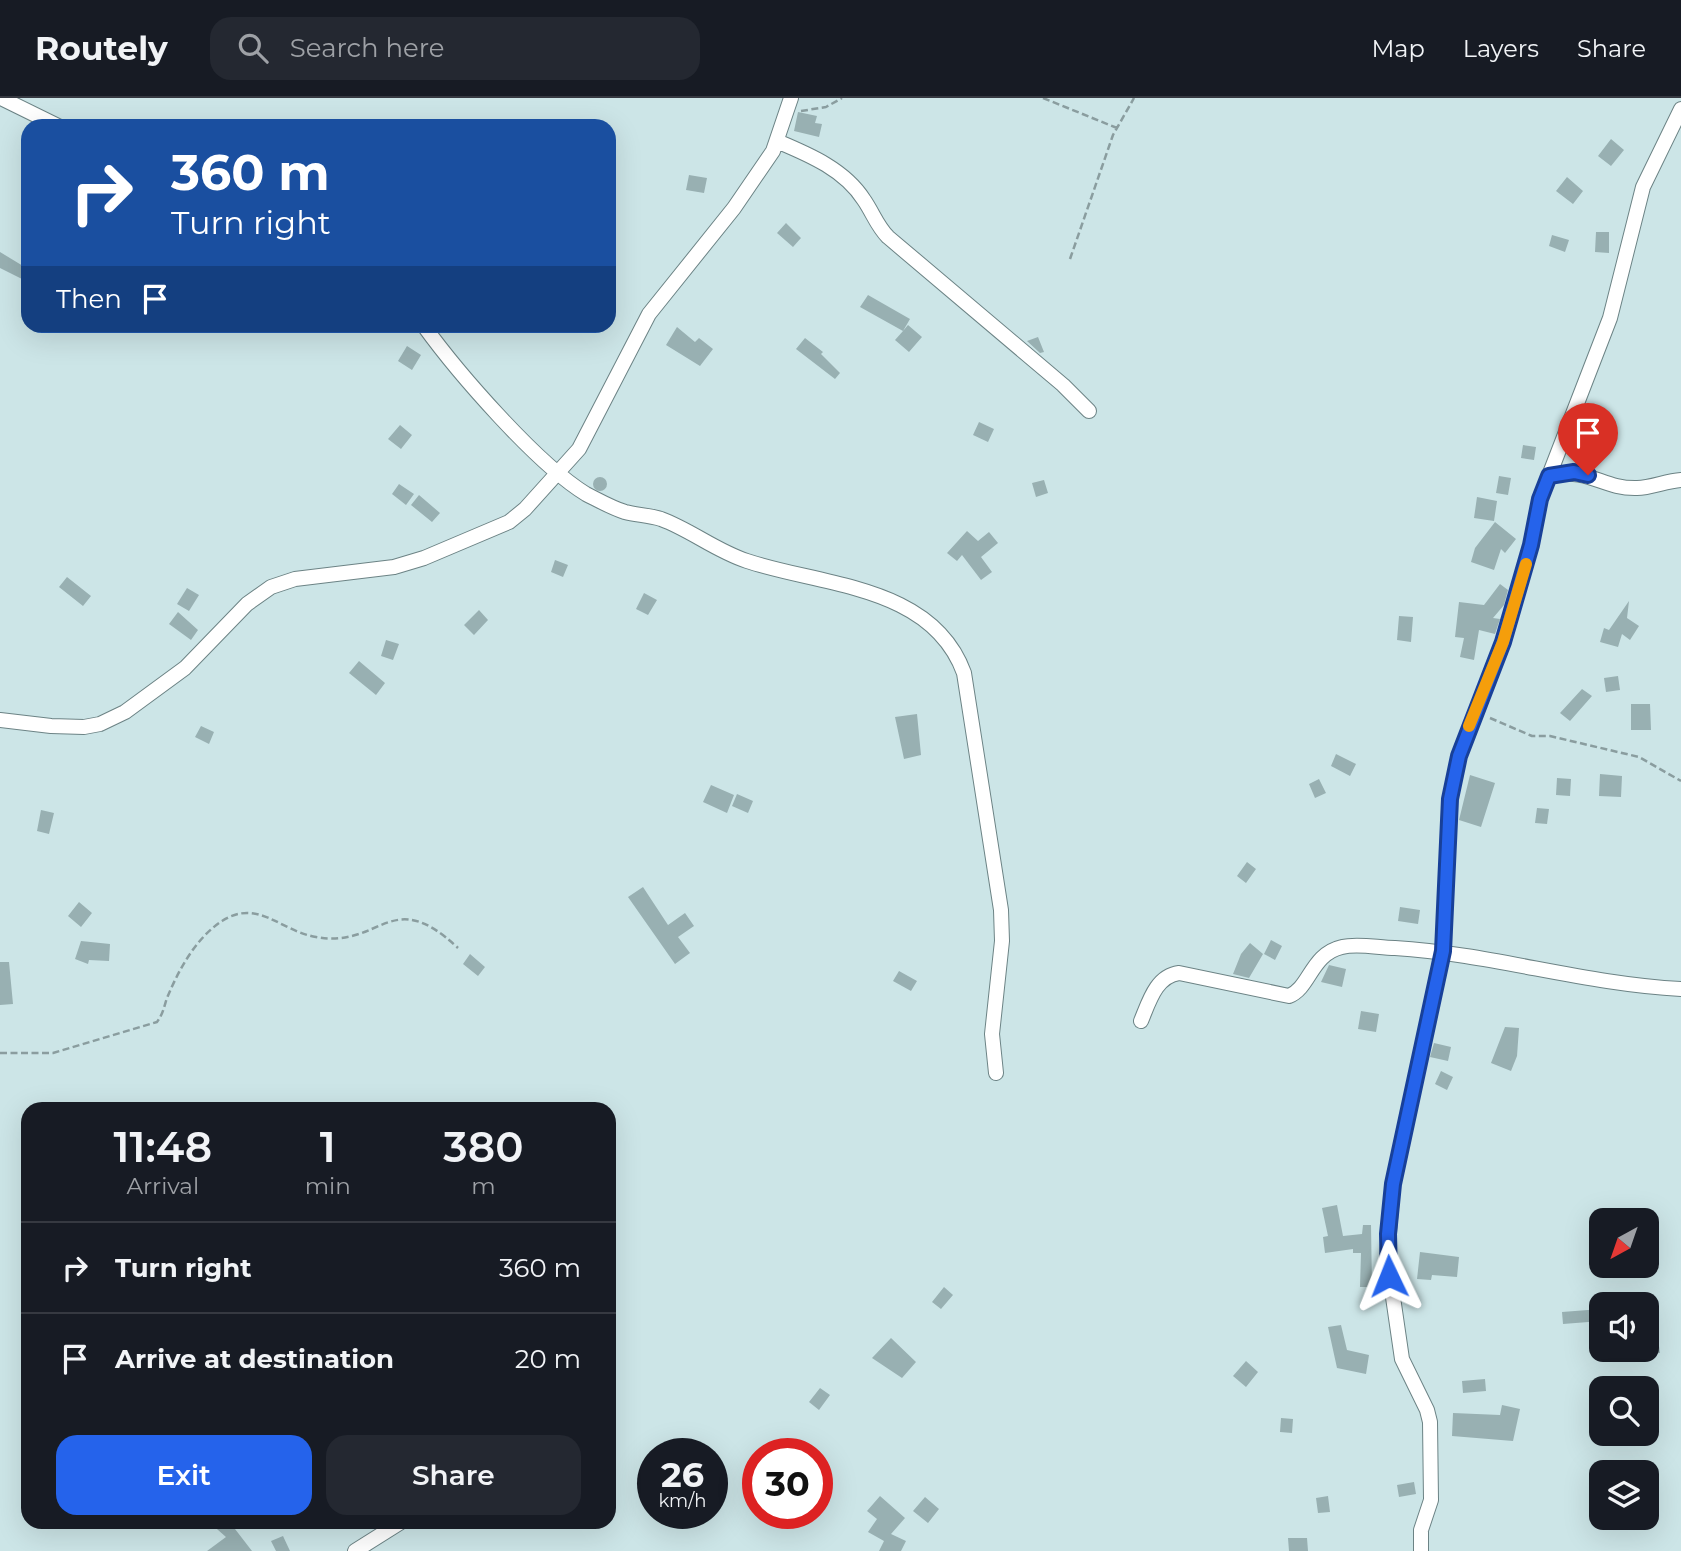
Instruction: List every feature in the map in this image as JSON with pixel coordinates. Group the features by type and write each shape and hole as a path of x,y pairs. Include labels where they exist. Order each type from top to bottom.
{"street":[{"path":"1,98 44,119"},
{"path":"0,720 51,726 85,727 100,724 125,712 186,668 257,594 295,579 394,568 463,543 509,522 579,449 649,314 734,208 779,142 789,105"},
{"path":"1421,1551 1421,1530 1431,1500 1430,1422 1427,1410 1402,1359 1387,1256 1395,1174 1443,951 1448,902 1447,819 1459,756 1503,642 1531,545 1540,499 1610,317 1643,187 1681,108"},
{"path":"779,142 825,163 842,176 864,200 878,226 888,237 1063,385 1089,411"},
{"path":"430,333 457,367 558,472 585,493 624,512 661,519 713,548 748,562 855,587 898,605 933,625 953,648 964,673 1001,910 1002,941 992,1034 996,1073"},
{"path":"1549,476 1574,472 1611,485 1637,488 1681,480"},
{"path":"1140,1021 1156,987 1171,974 1179,973 1289,996 1295,993 1318,960 1342,947 1443,951 1645,988 1681,989"},
{"path":"355,1551 390,1529"}],"path":[{"path":"789,105 826,107 842,98"},
{"path":"1044,98 1117,128"},
{"path":"1070,259 1117,128 1134,98"},
{"path":"1475,712 1532,736 1550,736 1639,757 1681,781"},
{"path":"0,1053 53,1053 157,1022 192,949 205,934 238,913 252,911 292,930 318,938 341,936 410,918 436,928 458,948"}],"building":[{"path":"798,112 817,116 815,123 822,124 819,137 794,131"},
{"path":"1611,139 1624,150 1611,166 1598,156"},
{"path":"689,175 707,178 704,193 686,190"},
{"path":"1567,177 1583,191 1573,204 1556,191"},
{"path":"786,223 801,238 793,247 777,233"},
{"path":"1596,232 1609,232 1609,253 1595,252"},
{"path":"1552,235 1569,240 1565,252 1549,246"},
{"path":"0,252 21,265 21,278 0,268"},
{"path":"868,295 910,319 903,331 860,307"},
{"path":"908,325 922,337 909,352 895,340"},
{"path":"677,327 695,342 699,338 713,349 700,366 666,345"},
{"path":"1038,337 1044,352 1040,353 1027,341"},
{"path":"805,338 823,352 821,354 840,373 835,379 796,349"},
{"path":"407,346 421,355 412,370 398,361"},
{"path":"979,422 994,429 988,442 973,435"},
{"path":"400,425 412,435 401,449 388,439"},
{"path":"1523,445 1536,447 1534,460 1521,458"},
{"path":"1499,476 1511,478 1508,495 1496,493"},
{"path":"597,477 603,477 607,484 603,491 597,491 593,487 593,481"},
{"path":"1044,480 1048,493 1036,497 1032,483"},
{"path":"399,484 414,494 406,505 392,494"},
{"path":"419,495 440,513 432,522 411,505"},
{"path":"1477,497 1497,501 1494,521 1474,518"},
{"path":"1495,522 1516,539 1505,553 1501,549 1494,570 1471,562 1475,548"},
{"path":"967,531 978,541 989,532 998,543 981,557 992,572 981,580 962,555 957,561 947,553"},
{"path":"555,560 568,565 563,577 551,572"},
{"path":"67,577 91,596 83,606 59,587"},
{"path":"1500,584 1508,590 1504,605 1493,618 1500,619 1495,634 1479,630 1474,660 1460,657 1464,638 1455,637 1459,602 1484,605"},
{"path":"187,588 199,595 189,611 177,604"},
{"path":"644,593 657,600 648,615 636,609"},
{"path":"1629,601 1627,618 1639,626 1630,640 1622,634 1618,647 1600,642 1604,628 1609,630"},
{"path":"479,610 488,620 474,635 464,625"},
{"path":"178,612 198,630 191,640 169,624"},
{"path":"1399,616 1413,617 1411,642 1397,640"},
{"path":"386,640 399,644 393,660 381,656"},
{"path":"359,661 385,683 376,695 349,673"},
{"path":"1618,676 1620,690 1606,692 1604,678"},
{"path":"1582,689 1592,696 1570,721 1560,713"},
{"path":"1631,704 1650,704 1651,730 1631,730"},
{"path":"917,714 921,755 904,759 895,717"},
{"path":"201,726 214,732 209,744 195,737"},
{"path":"1336,754 1356,764 1350,776 1331,766"},
{"path":"1600,774 1622,776 1621,797 1599,796"},
{"path":"1470,775 1495,783 1481,827 1459,820"},
{"path":"1557,778 1571,779 1570,796 1556,795"},
{"path":"1319,779 1326,793 1315,798 1309,784"},
{"path":"711,785 734,795 727,813 703,802"},
{"path":"737,794 753,801 748,813 732,806"},
{"path":"1537,808 1549,809 1547,824 1535,823"},
{"path":"41,810 54,813 49,834 37,831"},
{"path":"1247,862 1256,869 1246,883 1237,876"},
{"path":"643,887 668,925 685,913 694,926 678,937 690,953 675,964 628,897"},
{"path":"79,902 92,913 81,927 68,916"},
{"path":"1400,907 1420,910 1418,924 1398,921"},
{"path":"1271,940 1282,946 1275,960 1264,954"},
{"path":"81,941 110,944 109,961 89,960 88,964 75,959"},
{"path":"1250,943 1263,954 1249,978 1233,974 1241,954"},
{"path":"470,954 485,967 478,976 463,964"},
{"path":"0,962 9,962 13,1004 0,1005"},
{"path":"1329,965 1346,969 1342,987 1321,982"},
{"path":"899,971 917,981 911,991 893,981"},
{"path":"1361,1011 1379,1014 1376,1032 1358,1029"},
{"path":"1505,1027 1519,1028 1517,1056 1511,1071 1491,1063"},
{"path":"1434,1043 1451,1047 1448,1061 1430,1057"},
{"path":"1441,1071 1453,1077 1447,1090 1435,1084"},
{"path":"1337,1205 1343,1236 1362,1234 1363,1225 1371,1225 1372,1287 1360,1287 1361,1253 1353,1253 1353,1249 1325,1253 1323,1237 1328,1236 1322,1208"},
{"path":"1420,1252 1459,1257 1457,1277 1432,1275 1431,1280 1417,1279"},
{"path":"944,1287 953,1295 941,1309 932,1302"},
{"path":"1589,1310 1589,1322 1563,1324 1562,1312"},
{"path":"1341,1325 1347,1350 1369,1355 1366,1374 1337,1368 1328,1327"},
{"path":"891,1338 916,1362 902,1378 872,1358"},
{"path":"1246,1361 1258,1372 1246,1387 1233,1376"},
{"path":"1485,1379 1486,1391 1463,1393 1462,1381"},
{"path":"820,1388 830,1395 819,1410 809,1402"},
{"path":"1502,1405 1520,1409 1513,1441 1452,1436 1453,1413 1500,1415"},
{"path":"1281,1418 1293,1419 1292,1433 1280,1432"},
{"path":"1414,1482 1416,1494 1399,1497 1397,1485"},
{"path":"880,1496 905,1518 891,1534 906,1541 901,1551 879,1551 884,1541 868,1532 877,1519 867,1511"},
{"path":"1328,1496 1330,1512 1318,1513 1316,1498"},
{"path":"925,1497 939,1509 928,1523 913,1511"},
{"path":"217,1529 235,1529 252,1551 207,1551 226,1537"},
{"path":"283,1536 290,1551 276,1551 271,1541"},
{"path":"1288,1538 1307,1538 1308,1551 1289,1551"}],"slow traffic":[{"path":"1469,726 1503,642 1526,564"}],"route":[{"path":"1389,1276 1387,1256 1393,1184 1443,951 1448,902 1447,819 1459,756 1503,642 1531,545 1540,499 1549,476 1574,472 1588,475"}]}
